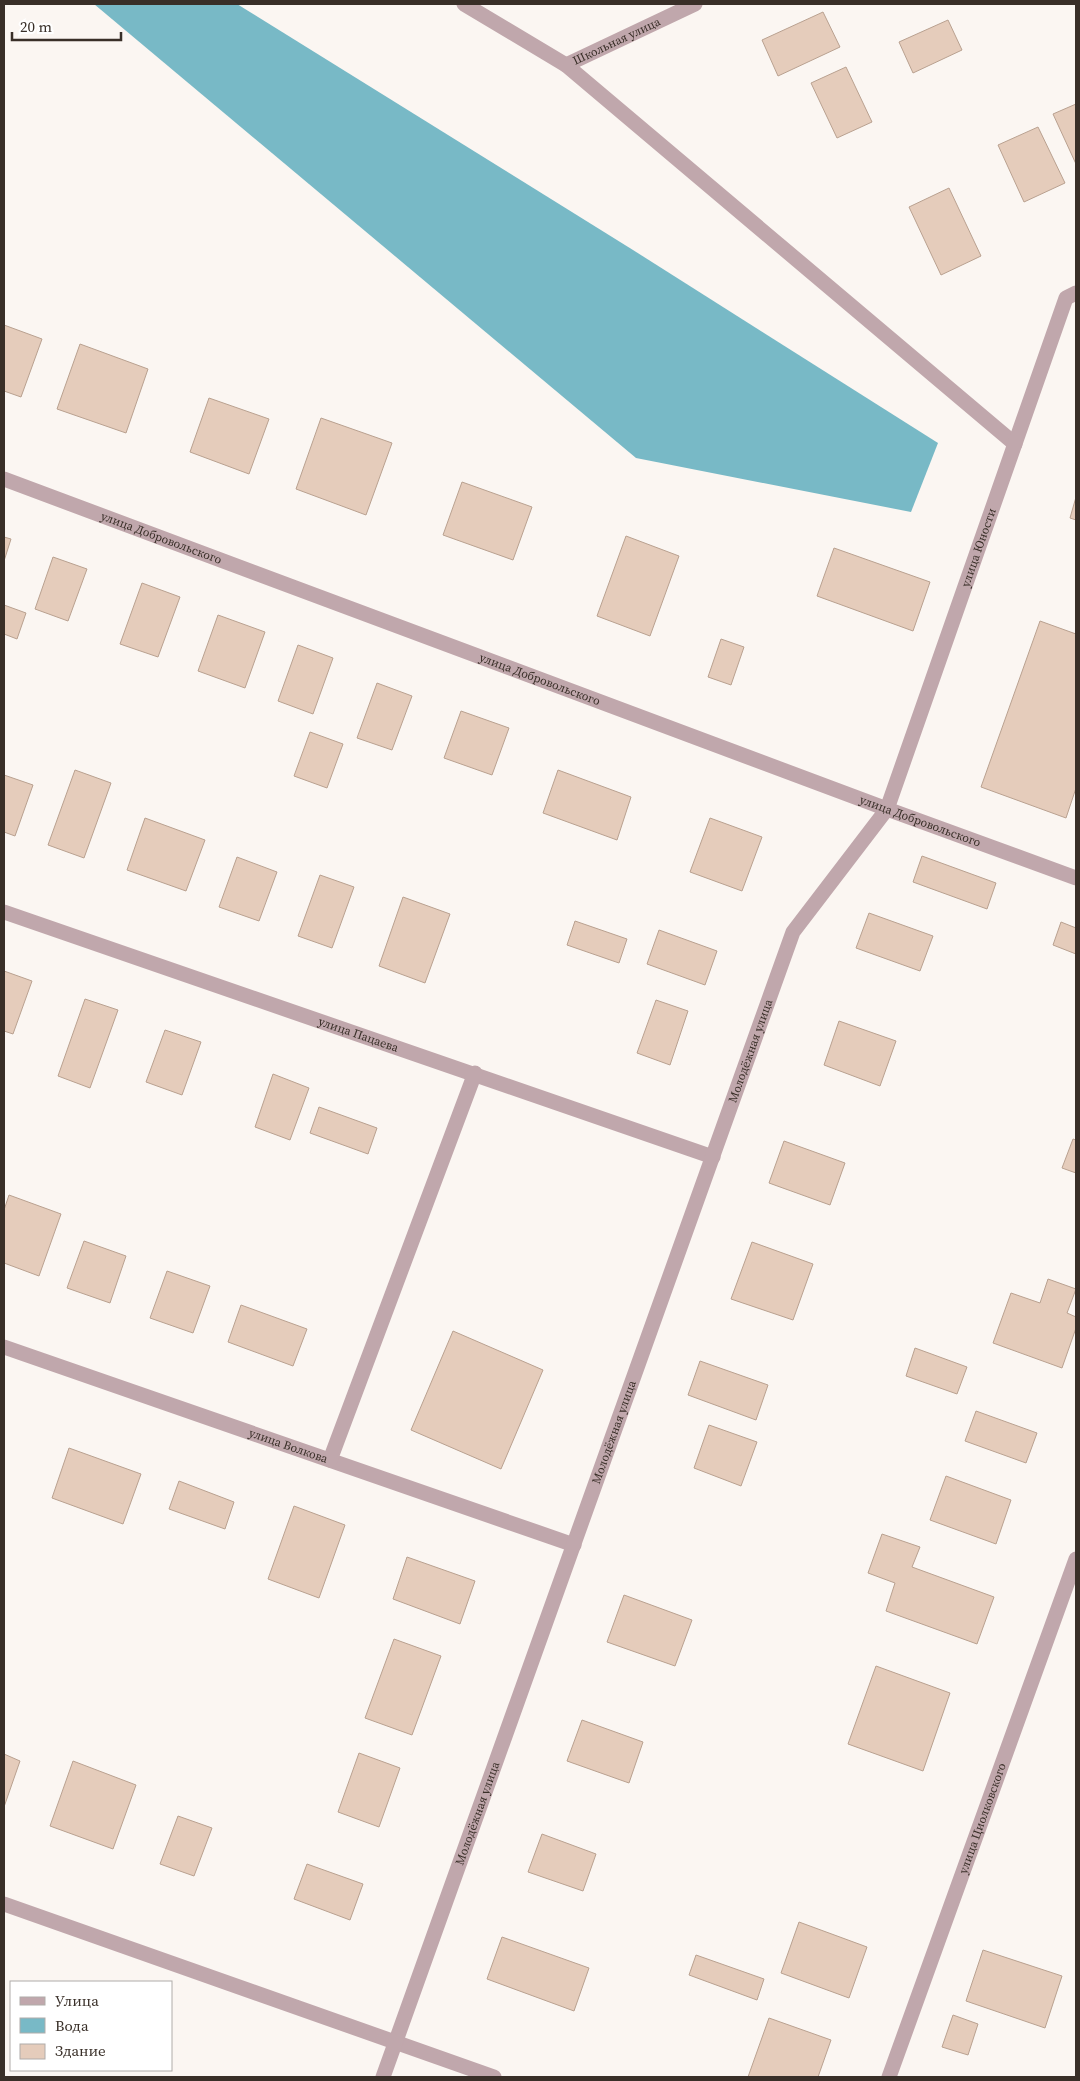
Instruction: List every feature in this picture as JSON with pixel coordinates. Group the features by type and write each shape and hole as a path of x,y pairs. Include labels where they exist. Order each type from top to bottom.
{"street":[{"path":"464,4 566,65 1015,444"},
{"name":"Школьная улица","path":"566,65 694,4"},
{"name":"улица Юности","path":"887,810 1066,298 1076,293"},
{"name":"улица Добровольского","path":"4,479 887,810 1076,878"},
{"name":"Молодёжная улица","path":"383,2077 793,932 887,810"},
{"name":"улица Пацаева","path":"4,912 475,1073 713,1157"},
{"path":"330,1460 475,1073"},
{"name":"улица Волкова","path":"4,1347 574,1545"},
{"name":"улица Циолковского","path":"889,2077 1076,1559"},
{"path":"4,1904 494,2077"}],"water":[{"path":"94,4 237,4 633,250 938,443 911,512 636,458"}],"building":[{"path":"823,12 840,47 778,76 762,40"},
{"path":"948,20 962,50 913,73 899,42"},
{"path":"846,67 872,122 837,138 811,83"},
{"path":"1076,104 1076,164 1053,114"},
{"path":"1038,127 1065,183 1024,202 998,145"},
{"path":"949,188 981,256 941,275 909,207"},
{"path":"4,325 42,339 21,397 4,391"},
{"path":"80,344 148,369 126,433 57,409"},
{"path":"209,398 269,419 249,474 190,452"},
{"path":"321,418 392,443 366,515 296,489"},
{"path":"462,482 532,507 513,560 443,535"},
{"path":"1076,497 1076,520 1070,518"},
{"path":"626,536 679,556 650,636 597,616"},
{"path":"4,537 11,539 4,561"},
{"path":"834,548 930,582 913,631 817,596"},
{"path":"53,557 87,569 68,621 35,609"},
{"path":"142,583 180,597 158,657 120,644"},
{"path":"4,605 26,613 17,639 4,634"},
{"path":"218,615 265,632 245,688 198,671"},
{"path":"1040,621 1076,634 1076,788 1066,818 981,787"},
{"path":"721,639 744,647 731,685 708,677"},
{"path":"298,645 333,658 313,714 278,701"},
{"path":"377,683 412,696 392,750 357,738"},
{"path":"461,711 509,728 492,775 444,758"},
{"path":"310,732 343,744 327,788 294,776"},
{"path":"75,770 111,783 84,858 48,845"},
{"path":"558,770 631,797 617,840 543,813"},
{"path":"4,775 33,785 15,836 4,832"},
{"path":"145,818 205,840 186,891 127,870"},
{"path":"710,818 762,837 742,891 690,872"},
{"path":"922,856 996,883 987,909 913,882"},
{"path":"237,857 277,872 259,921 219,907"},
{"path":"320,875 354,887 332,948 298,936"},
{"path":"403,897 450,914 425,983 379,966"},
{"path":"869,913 933,936 920,971 856,948"},
{"path":"575,921 627,939 619,963 567,945"},
{"path":"1061,922 1076,928 1076,954 1053,945"},
{"path":"659,930 717,951 705,985 647,964"},
{"path":"4,971 32,981 13,1034 4,1031"},
{"path":"85,999 118,1010 90,1088 58,1076"},
{"path":"656,1000 688,1011 670,1065 637,1053"},
{"path":"839,1021 896,1041 880,1086 824,1065"},
{"path":"165,1030 201,1042 182,1095 146,1082"},
{"path":"273,1074 309,1088 290,1140 255,1127"},
{"path":"319,1107 377,1128 368,1154 310,1133"},
{"path":"1073,1139 1076,1140 1076,1173 1062,1168"},
{"path":"784,1141 845,1163 830,1205 769,1183"},
{"path":"9,1195 61,1214 39,1276 4,1263 4,1210"},
{"path":"84,1241 126,1256 110,1303 67,1288"},
{"path":"752,1242 813,1264 793,1320 731,1299"},
{"path":"167,1271 210,1286 193,1333 150,1318"},
{"path":"1048,1279 1076,1289 1067,1313 1076,1317 1076,1328 1062,1368 993,1343 1011,1293 1040,1303"},
{"path":"241,1305 307,1329 293,1366 228,1342"},
{"path":"453,1331 543,1370 501,1469 411,1430"},
{"path":"915,1348 967,1367 957,1394 906,1376"},
{"path":"700,1361 768,1385 756,1420 688,1395"},
{"path":"976,1411 1037,1433 1026,1463 965,1441"},
{"path":"709,1425 757,1442 741,1486 694,1468"},
{"path":"69,1448 141,1474 123,1524 52,1498"},
{"path":"946,1476 1011,1500 996,1544 930,1520"},
{"path":"179,1481 234,1502 225,1529 169,1509"},
{"path":"294,1506 345,1525 319,1598 268,1579"},
{"path":"882,1534 920,1547 912,1567 994,1597 977,1644 886,1611 895,1583 868,1573"},
{"path":"407,1557 475,1581 460,1624 393,1599"},
{"path":"624,1595 692,1620 675,1666 607,1642"},
{"path":"394,1639 441,1656 412,1735 365,1718"},
{"path":"876,1666 950,1693 923,1771 848,1744"},
{"path":"582,1720 643,1742 629,1783 567,1761"},
{"path":"359,1753 400,1768 379,1827 338,1812"},
{"path":"4,1754 20,1761 4,1807"},
{"path":"73,1761 136,1785 113,1849 50,1826"},
{"path":"178,1816 212,1828 194,1876 160,1864"},
{"path":"542,1834 596,1854 583,1891 528,1872"},
{"path":"307,1864 363,1884 350,1920 294,1899"},
{"path":"799,1922 867,1947 849,1998 781,1973"},
{"path":"502,1937 589,1968 574,2011 487,1979"},
{"path":"983,1950 1062,1976 1045,2028 966,2001"},
{"path":"696,1955 764,1979 757,2000 689,1975"},
{"path":"953,2015 978,2024 968,2055 942,2047"},
{"path":"769,2018 831,2040 818,2077 748,2077"}]}
